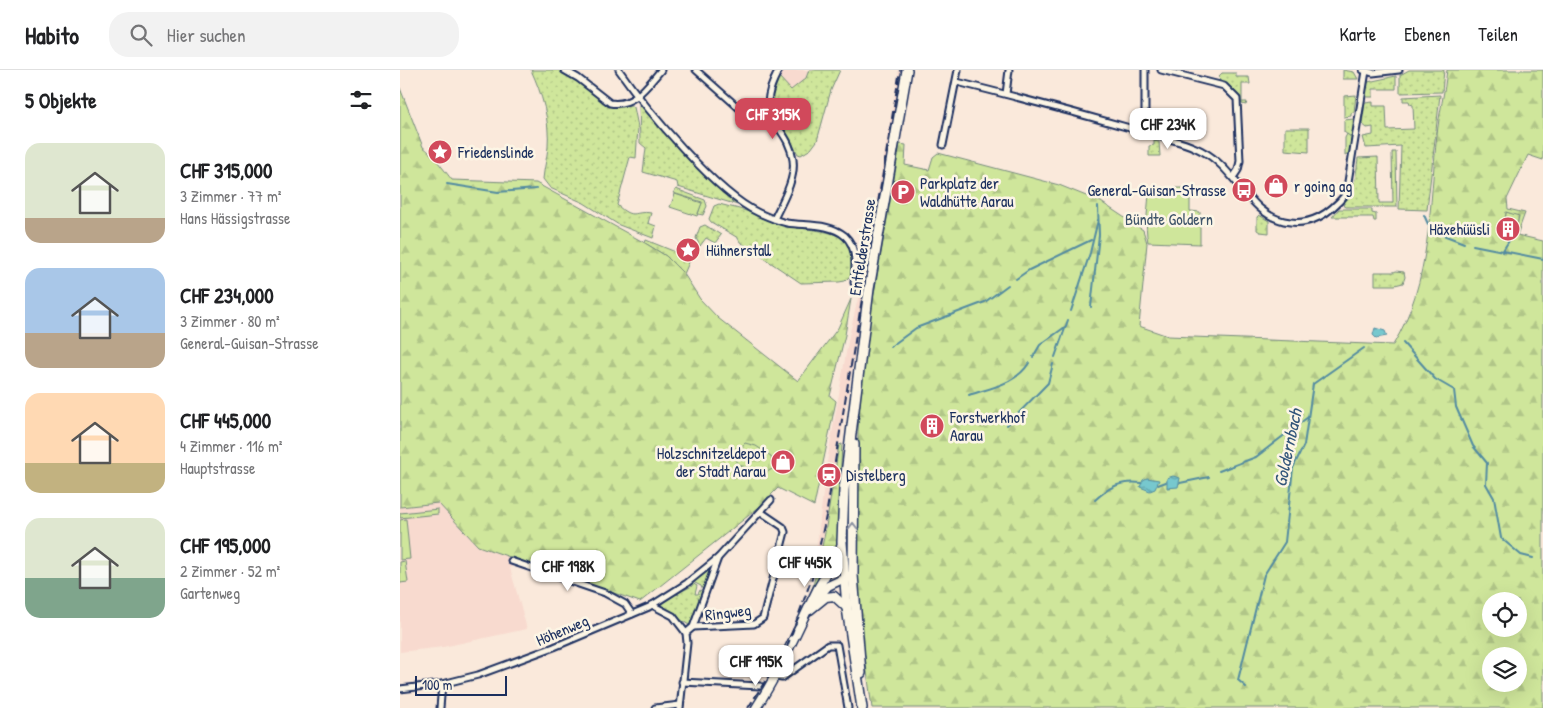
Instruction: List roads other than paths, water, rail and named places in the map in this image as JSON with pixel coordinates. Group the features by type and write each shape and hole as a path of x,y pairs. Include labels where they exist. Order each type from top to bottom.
{"main road":[{"name":"Entfelderstrasse","path":"848,575 842,542 847,465 853,430 869,290 907,70"},
{"name":"Entfelderstrasse","path":"853,430 847,608 863,708"},
{"path":"756,708 776,677 816,591 835,562 842,542"},
{"path":"826,576 837,572 848,575"},
{"path":"808,611 828,586 848,575"},
{"path":"848,575 856,629 863,708"},
{"path":"808,611 826,597 838,598 847,608"}],"street":[{"path":"564,70 578,78 610,103 625,103 638,95 661,70"},
{"path":"619,70 638,95 696,161 745,205 774,219 827,228 846,237 852,246 854,256 854,283"},
{"path":"696,70 749,117 757,120 771,119"},
{"path":"774,219 787,190 794,162 788,144 771,119 769,95 779,70"},
{"path":"943,145 958,70"},
{"path":"1006,94 1009,70"},
{"path":"1145,70 1145,133"},
{"path":"1161,70 1224,86 1238,99 1240,161 1234,176"},
{"path":"957,82 1006,94 1201,150 1234,176 1259,207 1270,217 1286,222 1299,223 1320,218 1331,211 1346,194 1364,71 1383,73 1399,70"},
{"name":"Höhenweg","path":"400,689 442,684 506,666 652,605 687,583 718,558 771,500"},
{"name":"Ringweg","path":"693,627 754,624 763,618 785,532 783,527 761,512"},
{"path":"686,633 693,627 718,558"},
{"path":"512,561 605,592 625,604 632,614"},
{"path":"652,605 673,616 686,633 687,643 680,706 654,708"},
{"path":"776,677 782,678 828,645 837,645 848,708"},
{"path":"682,682 760,686"},
{"path":"440,708 442,684"}],"water":[{"path":"1375,328 1385,331 1387,336 1376,338 1373,335"},
{"path":"1173,476 1180,478 1178,487 1167,488 1167,478"},
{"path":"1147,478 1159,480 1155,489 1150,491 1140,487 1143,480"}],"waterway":[{"path":"447,184 498,192 536,189"},
{"name":"Goldernbach","path":"1091,307 1099,235 1098,206"},
{"name":"Goldernbach","path":"1424,215 1428,224"},
{"name":"Goldernbach","path":"1071,311 1090,253 1098,220"},
{"path":"1502,252 1515,231"},
{"name":"Goldernbach","path":"1438,233 1464,243"},
{"name":"Goldernbach","path":"1016,279 1029,270 1091,240"},
{"name":"Goldernbach","path":"1473,245 1543,259"},
{"name":"Goldernbach","path":"890,347 916,328 985,302 1008,285"},
{"name":"Goldernbach","path":"1055,357 1068,320"},
{"name":"Goldernbach","path":"1033,357 1040,345 1065,327"},
{"path":"1403,343 1435,379 1454,390 1456,407 1473,446 1487,463 1486,484 1494,498 1501,538 1521,555 1533,558"},
{"name":"Goldernbach","path":"1246,687 1238,680 1264,575 1285,542 1293,468 1304,445 1313,384 1364,348"},
{"name":"Goldernbach","path":"969,395 1011,380 1024,370 1029,363"},
{"name":"Goldernbach","path":"1007,425 1048,383 1053,364"},
{"path":"1219,471 1256,457 1308,417"},
{"path":"1180,483 1209,477"},
{"path":"1158,485 1166,482"},
{"path":"1095,500 1116,486 1127,483 1141,483"}],"railway":[{"path":"748,708 787,647 814,572 826,516 900,70"}],"place":[{"name":"Friedenslinde","path":"440,152"},
{"name":"r going ag","path":"1276,186"},
{"name":"General-Guisan-Strasse","path":"1244,190"},
{"name":"Parkplatz der Waldhütte Aarau","path":"903,192"},
{"name":"Häxehüüsli","path":"1508,229"},
{"name":"Hühnerstall","path":"688,250"},
{"name":"Forstwerkhof Aarau","path":"932,426"},
{"name":"Holzschnitzeldepot der Stadt Aarau","path":"783,462"},
{"name":"Distelberg","path":"829,475"}],"park label":[{"name":"Bündte Goldern","path":"1169,219"}]}
